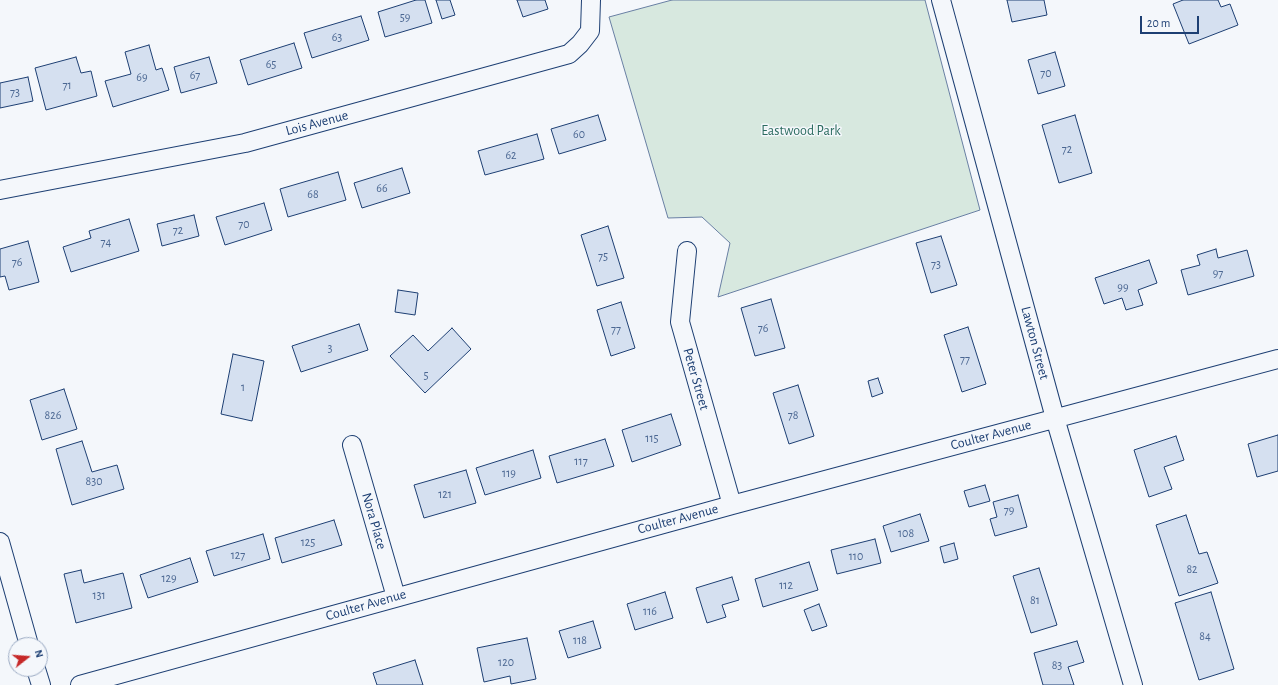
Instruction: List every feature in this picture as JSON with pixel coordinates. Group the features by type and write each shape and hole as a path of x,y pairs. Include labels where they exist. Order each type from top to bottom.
{"street":[{"name":"Lois Avenue","path":"0,190 245,143 568,54 580,44 590,31 591,0"},
{"name":"Lawton Street","path":"941,0 1055,418 1133,685"},
{"name":"Peter Street","path":"687,251 680,322 732,505"},
{"name":"Coulter Avenue","path":"80,685 732,505 1278,359"},
{"name":"Nora Place","path":"352,445 396,597"},
{"path":"0,542 27,637"}],"green space":[{"name":"Eastwood Park","path":"672,0 925,0 980,210 718,297 730,243 702,217 668,218 609,17"}],"building":[{"path":"416,0 425,0 432,23 385,37 378,12"},
{"path":"436,0 450,0 455,15 442,19"},
{"path":"517,0 545,0 548,9 523,17"},
{"path":"1007,0 1044,0 1047,15 1012,22"},
{"path":"1183,0 1218,0 1221,7 1230,4 1238,25 1189,44 1173,4"},
{"path":"361,16 369,40 312,58 304,33"},
{"path":"294,43 302,68 248,85 240,60"},
{"path":"149,45 156,70 162,68 169,90 113,107 105,81 131,74 125,52"},
{"path":"1055,52 1065,86 1038,94 1028,60"},
{"path":"76,57 81,73 91,71 97,96 46,110 35,68"},
{"path":"209,57 217,83 181,93 174,67"},
{"path":"28,77 33,101 0,108 0,83"},
{"path":"598,115 606,140 559,154 551,129"},
{"path":"1075,115 1092,173 1059,183 1042,125"},
{"path":"537,134 544,159 485,175 478,151"},
{"path":"402,168 410,193 362,208 354,183"},
{"path":"338,172 346,200 288,217 280,189"},
{"path":"264,203 272,230 225,245 216,217"},
{"path":"194,215 199,236 162,246 157,224"},
{"path":"129,219 139,251 71,272 63,247 91,238 89,231"},
{"path":"608,226 624,278 597,286 581,235"},
{"path":"941,236 957,285 931,293 916,243"},
{"path":"28,241 39,282 9,290 5,276 0,277 0,249"},
{"path":"1216,249 1218,258 1247,250 1254,276 1188,295 1181,270 1200,265 1197,255"},
{"path":"1149,260 1157,283 1138,290 1143,305 1126,310 1122,298 1104,304 1095,278"},
{"path":"398,290 418,293 415,315 395,312"},
{"path":"771,299 785,348 755,356 741,308"},
{"path":"621,302 635,348 611,356 597,310"},
{"path":"359,324 368,350 301,372 292,346"},
{"path":"968,327 986,384 962,392 944,335"},
{"path":"452,328 471,349 425,393 390,356 413,335 428,351"},
{"path":"233,354 264,361 252,421 221,414"},
{"path":"878,378 883,393 872,397 868,381"},
{"path":"798,385 814,436 789,444 773,393"},
{"path":"64,389 77,429 42,440 30,400"},
{"path":"671,414 681,445 632,462 622,430"},
{"path":"1278,435 1278,471 1257,477 1248,444"},
{"path":"1176,436 1184,460 1164,467 1172,489 1149,497 1134,450"},
{"path":"605,439 614,466 557,483 549,456"},
{"path":"82,441 92,472 117,465 124,489 72,505 56,449"},
{"path":"533,450 541,478 485,495 476,468"},
{"path":"466,470 476,503 424,518 414,485"},
{"path":"985,485 990,501 969,507 964,491"},
{"path":"1018,495 1027,527 995,536 990,519 997,517 993,502"},
{"path":"920,514 929,541 891,552 883,526"},
{"path":"1186,515 1199,554 1207,552 1218,583 1179,596 1156,525"},
{"path":"334,520 342,545 282,563 275,538"},
{"path":"263,534 270,559 214,576 206,551"},
{"path":"875,539 881,563 837,574 831,550"},
{"path":"954,543 958,559 944,563 940,547"},
{"path":"190,558 198,582 148,598 140,575"},
{"path":"809,562 818,590 763,607 755,579"},
{"path":"1039,568 1057,625 1031,633 1013,576"},
{"path":"81,570 84,583 123,573 132,608 76,623 64,574"},
{"path":"732,577 739,600 722,605 726,617 707,623 696,588"},
{"path":"665,592 673,618 635,630 627,604"},
{"path":"1211,592 1234,669 1199,680 1175,603"},
{"path":"819,604 827,626 812,631 804,610"},
{"path":"593,621 601,648 568,658 559,631"},
{"path":"527,638 536,679 511,684 510,676 484,682 477,648"},
{"path":"1077,641 1084,662 1068,667 1074,685 1043,685 1034,653"},
{"path":"415,660 423,685 377,685 373,673"}]}
